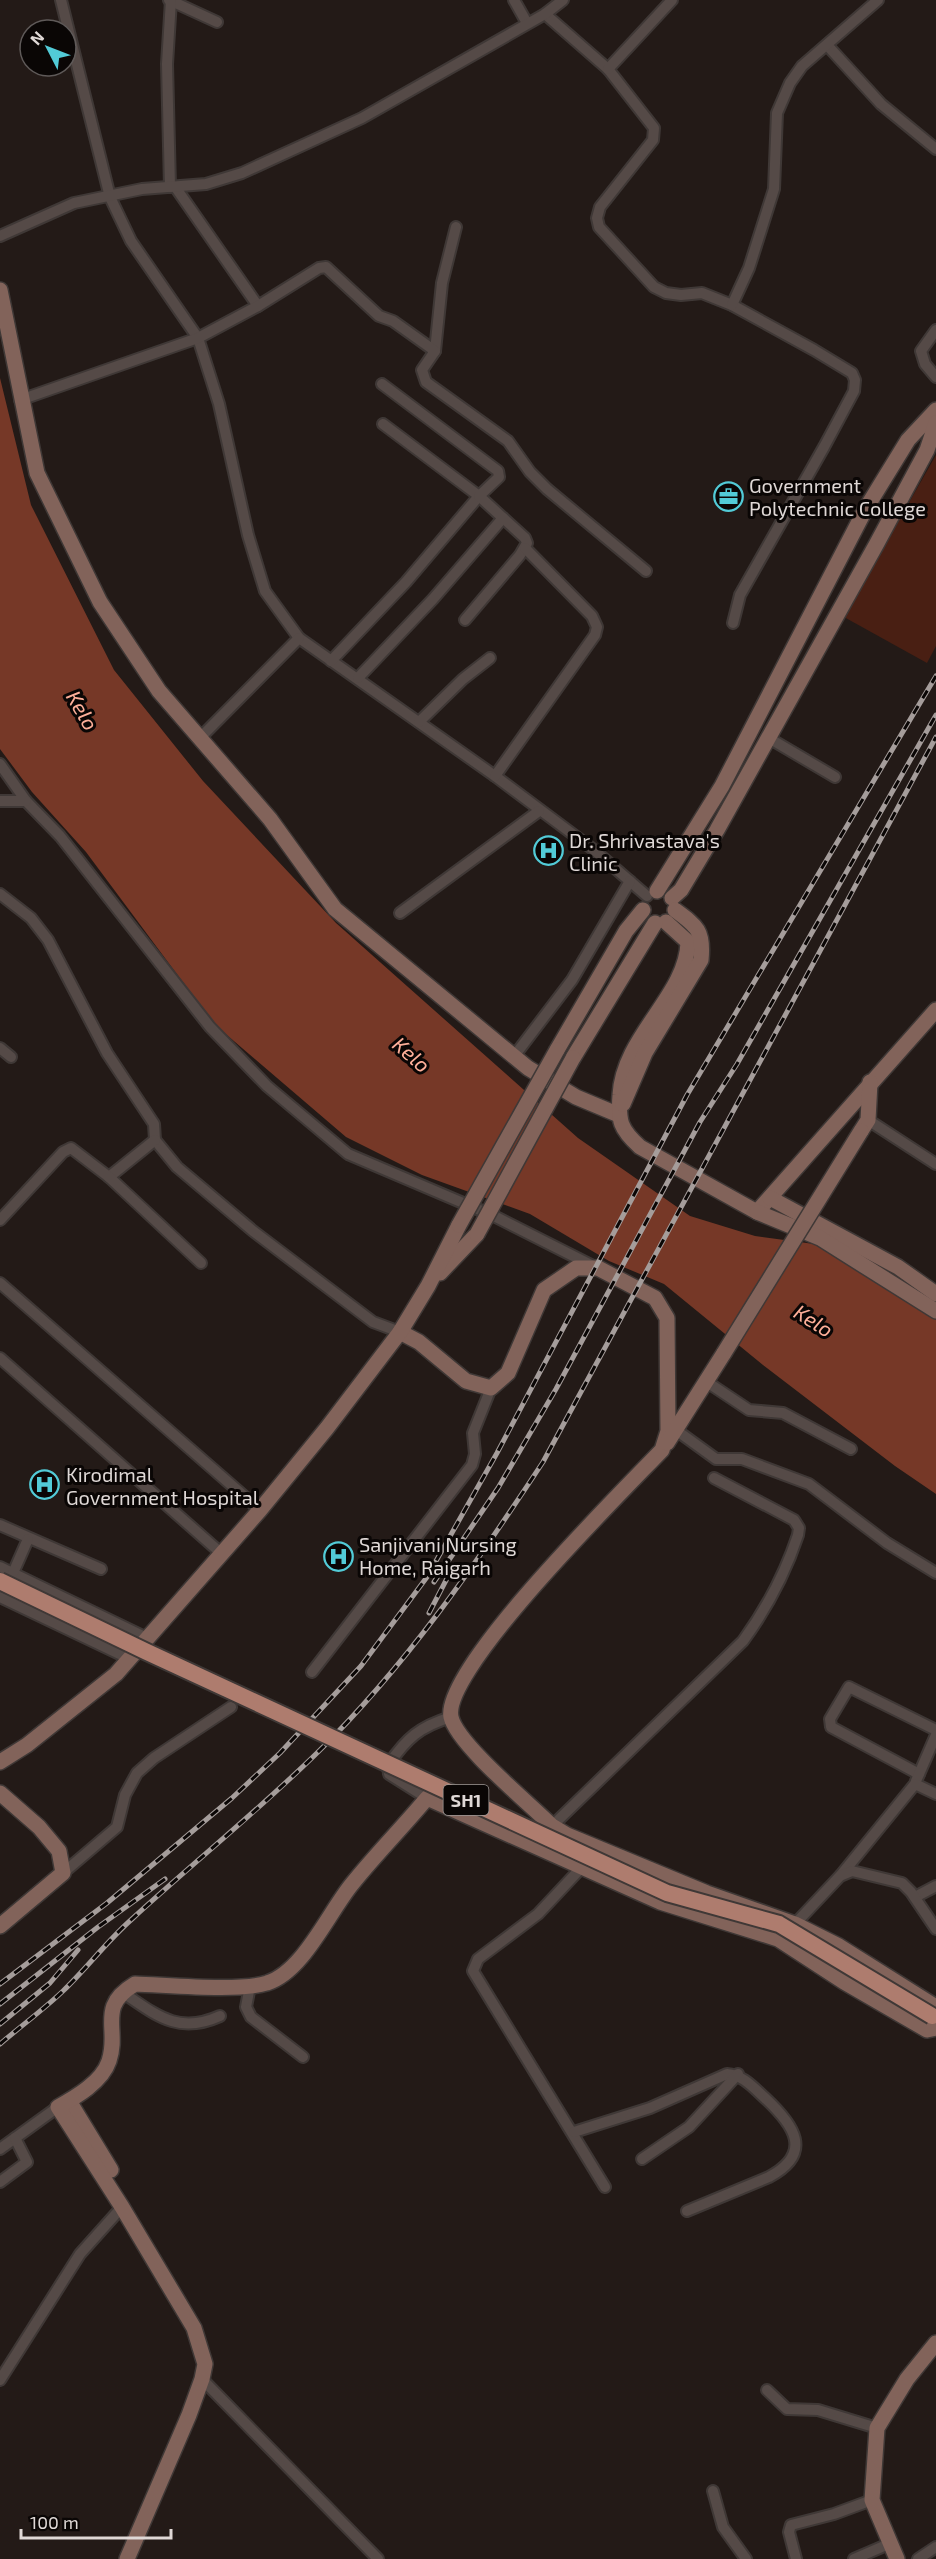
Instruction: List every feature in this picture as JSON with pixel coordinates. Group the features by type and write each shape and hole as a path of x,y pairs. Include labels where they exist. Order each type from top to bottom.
{"main road":[{"name":"SH1","path":"6,1577 147,1653 667,1893 779,1924 935,2017"}],"street":[{"path":"61,0 110,196 130,241 198,338 219,404 257,571 265,591 299,638 495,776 594,850 667,913 699,929 703,943 700,960 645,1053 618,1115 624,1132 640,1147 757,1212 820,1238 936,1311"},
{"path":"217,22 170,0 167,64 173,188 258,306"},
{"path":"514,0 527,23"},
{"path":"0,236 74,203 206,184 242,173 362,118 545,14 563,0"},
{"path":"608,69 672,0"},
{"path":"732,305 749,268 774,189 777,113 790,83 802,66 878,0"},
{"path":"545,14 608,69 654,128 653,140 600,207 597,218 599,227 654,287 666,293 681,295 702,293 732,305 852,373 855,380 854,391 740,595 733,623"},
{"path":"827,45 881,104 936,149"},
{"path":"456,227 442,283 435,351 422,370 426,382 508,441 530,472 547,489 646,570"},
{"path":"20,400 198,338 258,306 319,268 326,267 379,316 393,321 435,351"},
{"path":"0,290 20,400 37,473 100,602 159,691 270,819 335,909 528,1068 576,1097 618,1115"},
{"path":"936,330 921,351 926,364 936,377"},
{"path":"332,661 406,582 479,496 499,477 498,471 382,384"},
{"path":"0,1762 27,1745 93,1693 130,1659 260,1510 327,1428 400,1332 428,1286 459,1225 626,931 722,786 886,474 908,440 936,410"},
{"path":"428,1286 477,1234 573,1058 667,913 717,830 927,450 936,423"},
{"path":"383,424 479,496 525,538 525,548 465,620"},
{"path":"358,678 440,591 502,518"},
{"path":"495,776 595,635 597,627 592,616 525,548"},
{"path":"201,737 299,638"},
{"path":"419,722 463,679 490,658"},
{"path":"767,737 835,777"},
{"path":"0,764 26,801 60,836 210,1027 267,1086 348,1154 496,1217 655,1298 667,1318 668,1431 662,1450"},
{"path":"0,801 26,801"},
{"path":"400,913 539,811"},
{"path":"515,1055 572,980 630,881"},
{"path":"0,894 31,918 48,940 107,1053 154,1124 155,1140 177,1167 253,1231 373,1322 419,1342 465,1381 491,1388"},
{"path":"649,899 649,920 667,913"},
{"path":"757,1212 936,1010"},
{"path":"0,1048 10,1057"},
{"path":"451,1717 425,1725 398,1751 388,1765 389,1774 427,1798 660,1902 778,1939 844,1982 927,2030 935,2017 839,1946 795,1924 707,1893 598,1850 552,1826 463,1740 451,1717 452,1696 515,1605 662,1450 676,1430 865,1126 870,1083"},
{"path":"865,1126 936,1164"},
{"path":"109,1177 155,1140"},
{"path":"0,1220 66,1149 71,1148 109,1177 201,1263"},
{"path":"770,1198 898,1267 936,1294"},
{"path":"312,1672 472,1465 475,1454 473,1433 491,1388 508,1372 544,1290 576,1268 598,1268"},
{"path":"0,1283 260,1510"},
{"path":"0,1358 222,1554"},
{"path":"707,1382 749,1410 783,1413 851,1449"},
{"path":"676,1430 716,1459 742,1459 809,1484 887,1543 936,1573"},
{"path":"552,1826 743,1641 765,1611 783,1576 798,1535 799,1528 794,1520 714,1478"},
{"path":"0,1525 101,1569"},
{"path":"6,1577 28,1539"},
{"path":"0,1567 6,1577 148,1639"},
{"path":"0,1597 130,1659"},
{"path":"936,1730 849,1686 830,1719 831,1726 917,1779 936,1794"},
{"path":"0,1926 110,1836 117,1827 124,1795 137,1773 154,1758 231,1707"},
{"path":"795,1924 840,1876 917,1779 936,1734"},
{"path":"0,1793 39,1827 59,1851 63,1873"},
{"path":"0,2149 94,2082 109,2062 112,2010 122,1992 135,1984 250,1986 266,1984 288,1970 305,1951 351,1885 427,1798"},
{"path":"582,1867 538,1914 478,1959 473,1971 574,2132 605,2187"},
{"path":"840,1876 852,1871 864,1872 902,1883 915,1897 936,1929"},
{"path":"915,1897 936,1887"},
{"path":"250,1986 246,2007 251,2017 303,2057"},
{"path":"122,1992 173,2022 204,2023 220,2016"},
{"path":"574,2132 650,2108 727,2074 738,2074 781,2113 792,2128 796,2145 794,2157 781,2171 687,2211"},
{"path":"642,2159 689,2127 738,2074"},
{"path":"64,2104 194,2328 205,2364 205,2383 127,2559"},
{"path":"64,2104 133,2208 212,2351 205,2383 136,2559"},
{"path":"0,2182 27,2162 15,2138"},
{"path":"0,2380 80,2254 122,2207"},
{"path":"897,2559 872,2500 876,2428 907,2379 936,2343"},
{"path":"205,2383 378,2559"},
{"path":"767,2390 787,2409 818,2410 876,2428"},
{"path":"713,2491 723,2527 746,2559"},
{"path":"796,2559 789,2532 791,2524 834,2514 872,2500"},
{"path":"854,2559 891,2543"},
{"path":"918,2559 936,2547"}],"shaded area":[{"path":"936,455 936,646 927,663 844,617"}],"water":[{"name":"Kelo","path":"0,378 31,505 114,670 203,781 336,923 578,1138 690,1216 755,1236 829,1246 936,1312 936,1494 895,1466 763,1365 664,1284 609,1261 530,1214 422,1175 346,1137 214,1024 86,852 32,792 0,749"}],"railway":[{"path":"0,1984 107,1903 232,1798 280,1753 361,1666 427,1577 497,1453 687,1095 936,676"},
{"path":"434,1582 498,1488 556,1389 700,1122 737,1064 936,715"},
{"path":"0,2044 55,1998 123,1927 318,1752 410,1650 465,1576 543,1462 936,737"},
{"path":"429,1613 454,1565"},
{"path":"0,2004 98,1927 165,1879"},
{"path":"0,2024 50,1983 78,1950"}],"place":[{"name":"Government Polytechnic College","path":"728,497"},
{"name":"Dr. Shrivastava's Clinic","path":"548,851"},
{"name":"Kirodimal Government Hospital","path":"45,1485"},
{"name":"Sanjivani Nursing Home, Raigarh","path":"338,1556"}]}
